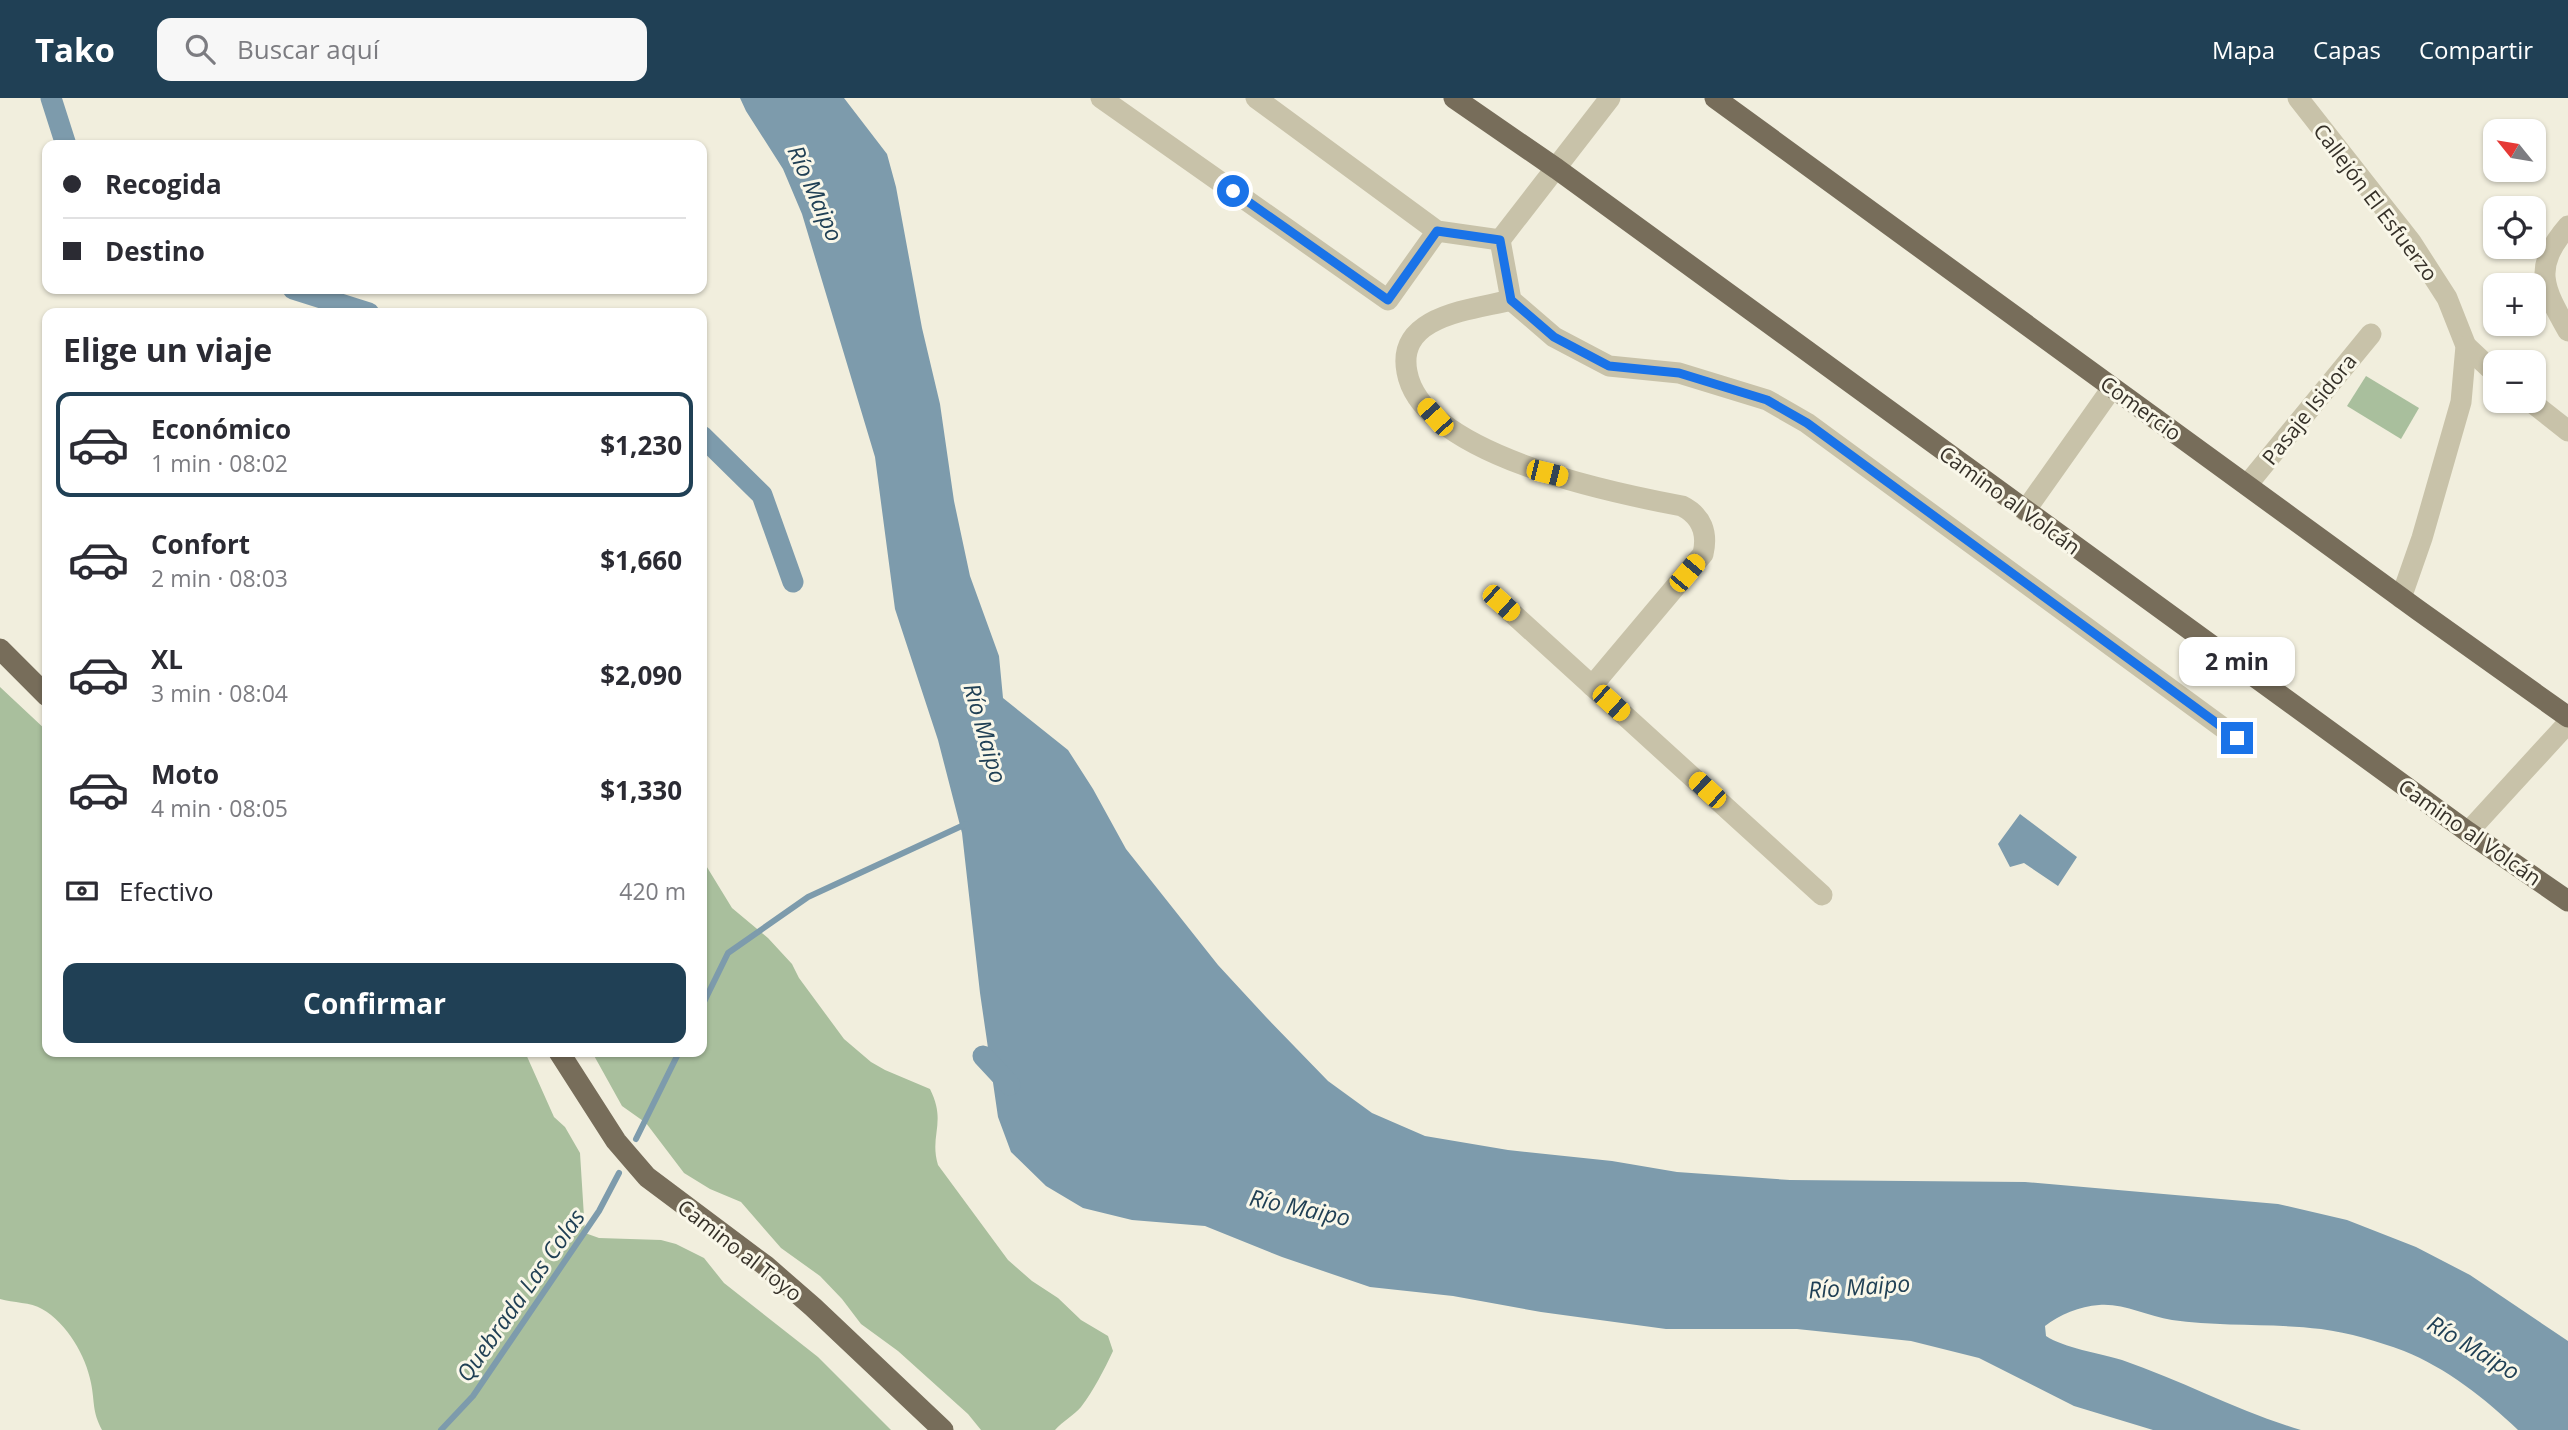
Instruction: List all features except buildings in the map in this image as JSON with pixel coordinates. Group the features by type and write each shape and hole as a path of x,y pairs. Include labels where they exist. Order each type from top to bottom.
{"main road":[{"name":"Camino al Volcán","path":"1454,98 1557,169 2468,832 2568,901"},
{"name":"Comercio","path":"1715,98 2568,717"},
{"path":"0,649 42,691"},
{"name":"Camino al Toyo","path":"562,1057 616,1141 647,1177 766,1266 943,1430"}],"street":[{"path":"1101,98 1388,300 1437,231"},
{"path":"1256,98 1437,231 1500,240"},
{"path":"1610,98 1500,240 1511,300 1554,337 1609,366 1679,373 1767,400 1807,423 2237,738"},
{"name":"Callejón El Esfuerzo","path":"2298,98 2411,242 2446,298 2466,346 2483,362"},
{"path":"2568,226 2548,252 2543,276 2551,301 2568,331"},
{"path":"1511,300 1434,320 1416,334 1407,352 1406,371 1408,380 1423,403 1450,428 1496,455 1547,473 1682,506 1698,517 1706,535 1703,554 1592,686"},
{"name":"Pasaje Isidora","path":"2247,485 2371,334"},
{"name":"Callejón El Esfuerzo","path":"2401,598 2422,538 2461,402 2466,346"},
{"path":"2025,511 2112,388"},
{"path":"2545,413 2568,431"},
{"path":"1501,603 1822,895"},
{"path":"2468,832 2568,723"}],"green space":[{"path":"2366,376 2419,408 2401,439 2347,406"},
{"path":"0,687 42,726 42,1057 527,1057 554,1117 565,1127 580,1153 585,1233 599,1238 661,1240 676,1244 704,1258 724,1283 818,1357 891,1430 102,1430 95,1412 85,1362 67,1331 51,1315 38,1307 0,1299"},
{"path":"707,867 732,908 768,938 792,964 799,978 844,1039 871,1062 930,1089 938,1120 935,1145 938,1165 1008,1260 1032,1281 1058,1298 1081,1320 1108,1336 1113,1351 1090,1394 1081,1407 1055,1430 981,1430 968,1414 898,1351 861,1324 820,1276 781,1248 741,1202 710,1189 684,1173 646,1123 622,1106 595,1057 707,1057"}],"water":[{"name":"Río Maipo","path":"740,98 844,98 887,154 940,404 954,501 970,576 999,656 1003,698 1068,750 1126,849 1218,965 1328,1081 1372,1113 1425,1136 1508,1150 1612,1161 1677,1172 1790,1180 2025,1182 2278,1204 2347,1220 2416,1247 2470,1275 2568,1341 2568,1430 2518,1430 2479,1396 2435,1366 2394,1347 2342,1333 2303,1327 2172,1320 2108,1305 2077,1309 2045,1326 2046,1336 2062,1344 2122,1360 2301,1430 2153,1430 2074,1406 1979,1358 1911,1341 1797,1329 1666,1329 1541,1312 1453,1296 1370,1287 1282,1257 1205,1226 1132,1220 1083,1208 1046,1186 1011,1152 998,1117 980,993 962,833 938,740 895,609 875,457 802,214 783,169"},
{"path":"2020,814 2077,857 2058,886 2024,863 2010,867 1998,844"}],"waterway":[{"path":"51,98 64,140"},
{"path":"309,294 353,308"},
{"path":"707,441 762,495 793,582"},
{"name":"Quebrada Las Colas","path":"707,996 728,953 808,897 966,824"},
{"path":"983,1056 1010,1085"},
{"name":"Quebrada Las Colas","path":"636,1139 677,1057"},
{"name":"Quebrada Las Colas","path":"441,1430 473,1396 599,1211 619,1173"}],"route":[{"path":"1233,191 1388,300 1437,231 1500,240 1511,300 1554,337 1609,366 1679,373 1767,400 1807,423 2237,738"}]}
